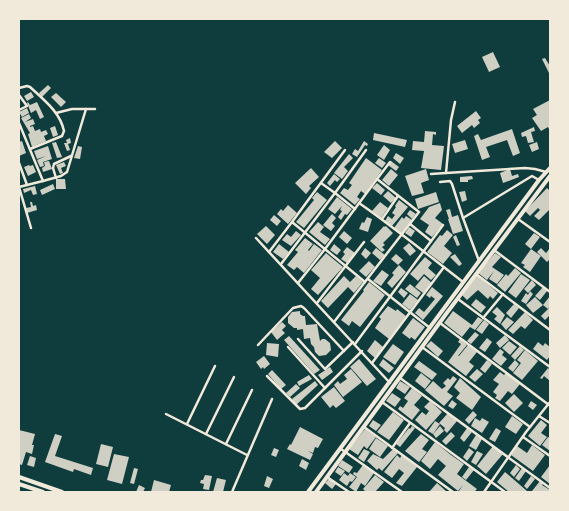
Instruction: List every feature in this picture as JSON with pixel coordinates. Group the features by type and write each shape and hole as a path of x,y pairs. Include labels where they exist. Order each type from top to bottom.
{"main road":[{"path":"316,492 382,402 392,384 400,378 517,219 548,174 550,168"},
{"path":"308,492 392,384 430,328 539,180 548,174"},
{"path":"19,478 62,492"},
{"path":"19,484 43,492"}],"street":[{"path":"19,88 27,86 30,87 56,112 64,127 64,134 62,136 30,150"},
{"path":"19,95 27,106 19,110"},
{"path":"446,173 451,120 455,102"},
{"path":"56,112 72,109 95,109"},
{"path":"31,228 19,187 56,178 67,172 86,109"},
{"path":"19,123 43,181"},
{"path":"269,252 346,150"},
{"path":"281,264 366,150"},
{"path":"56,178 53,168 54,164 72,155"},
{"path":"19,162 27,185"},
{"path":"298,283 390,162"},
{"path":"431,174 525,168 535,169 548,174"},
{"path":"463,218 532,176 539,180"},
{"path":"334,322 419,212 377,179"},
{"path":"440,182 450,181 452,184 479,261"},
{"path":"321,183 355,208"},
{"path":"382,219 398,196"},
{"path":"359,203 464,282"},
{"path":"517,219 550,242"},
{"path":"292,222 346,266 430,328"},
{"path":"410,224 431,241"},
{"path":"298,339 325,369 354,343 443,225"},
{"path":"256,238 392,384"},
{"path":"317,303 364,242"},
{"path":"494,250 550,292"},
{"path":"372,363 444,267"},
{"path":"476,274 550,330"},
{"path":"483,318 503,294"},
{"path":"458,299 550,367"},
{"path":"258,345 293,308 301,306 344,351"},
{"path":"440,323 549,403 484,492"},
{"path":"288,347 325,388"},
{"path":"422,347 530,427"},
{"path":"267,376 300,409 305,408 362,351"},
{"path":"187,424 215,366"},
{"path":"206,434 234,377"},
{"path":"400,378 550,488"},
{"path":"226,444 252,390"},
{"path":"232,492 272,399"},
{"path":"382,402 505,492"},
{"path":"166,414 248,455"},
{"path":"539,416 550,424"},
{"path":"392,448 410,423"},
{"path":"364,427 453,492"},
{"path":"523,437 550,456"},
{"path":"341,449 402,492"},
{"path":"327,477 349,492"}],"building":[{"path":"493,52 500,67 489,72 482,57"},
{"path":"545,58 550,66 550,75 542,59"},
{"path":"48,85 51,88 42,97 39,93"},
{"path":"31,92 34,97 27,101 24,96"},
{"path":"56,93 66,102 61,107 51,97"},
{"path":"550,100 550,131 548,127 541,131 532,118 537,115 533,109"},
{"path":"28,102 30,105 37,102 44,117 40,119 36,110 31,113 27,103"},
{"path":"27,108 29,113 22,117 19,112"},
{"path":"476,111 481,118 478,120 480,123 474,128 472,125 462,133 457,126"},
{"path":"29,114 31,118 25,122 33,119 35,124 30,127 33,126 35,131 40,129 41,132 46,130 48,134 44,136 46,141 32,147 28,134 30,133 21,118"},
{"path":"55,126 58,135 53,137 50,128"},
{"path":"534,127 535,131 531,132 534,142 528,143 526,136 522,137 521,133"},
{"path":"512,129 520,153 513,156 507,140 486,147 490,157 482,160 474,136 478,134 481,140"},
{"path":"425,131 436,132 436,135 433,134 432,145 444,146 441,170 421,168 424,151 412,150 413,141 424,142"},
{"path":"374,133 407,140 405,147 373,140"},
{"path":"70,138 71,143 68,144 70,150 67,151 64,143 67,143 66,140"},
{"path":"465,140 468,149 455,153 452,144"},
{"path":"22,141 26,153 19,156 19,142"},
{"path":"335,141 342,148 332,158 324,152"},
{"path":"364,141 368,144 367,146 365,145 357,157 352,154 355,149 358,151"},
{"path":"56,142 62,157 57,158 52,143"},
{"path":"537,142 539,149 532,152 529,145"},
{"path":"384,145 390,150 384,160 377,155"},
{"path":"48,146 52,159 43,162 44,166 40,167 37,160 46,156 37,159 34,151"},
{"path":"78,146 82,147 80,159 74,158"},
{"path":"396,153 404,158 400,164 393,158"},
{"path":"349,154 353,158 344,167 348,171 342,179 334,173"},
{"path":"366,158 382,170 365,194 361,191 357,197 360,199 355,205 340,193 344,188 348,190 352,185 349,183"},
{"path":"379,158 386,163 382,168 375,163"},
{"path":"49,161 52,169 43,172 42,168 45,166 44,162"},
{"path":"391,161 399,167 396,171 388,165"},
{"path":"64,162 66,166 61,168 63,173 60,174 56,165"},
{"path":"33,165 36,172 28,176 24,167"},
{"path":"311,168 319,177 309,186 311,188 306,194 295,183"},
{"path":"391,169 398,175 389,186 382,180"},
{"path":"426,169 429,180 421,183 424,193 412,196 405,176"},
{"path":"510,169 512,176 518,174 519,177 503,183 500,173"},
{"path":"334,174 340,179 337,182 335,180 330,186 327,183"},
{"path":"472,176 473,179 468,180 468,182 460,182 460,177"},
{"path":"56,179 65,179 66,189 56,189"},
{"path":"377,183 385,190 381,195 372,188"},
{"path":"53,184 55,189 42,195 40,190"},
{"path":"35,186 37,194 33,195 31,190 24,193 23,189"},
{"path":"547,188 550,191 550,209 539,220 534,216 540,210 538,208 530,216 525,211"},
{"path":"388,191 396,198 391,203 383,196"},
{"path":"465,191 467,200 462,202 459,192"},
{"path":"317,192 327,200 304,228 296,222 314,200 312,198"},
{"path":"436,192 439,202 418,209 415,199"},
{"path":"337,197 352,209 347,215 345,214 341,220 338,217 342,211 340,210 342,206 335,214 328,209"},
{"path":"399,200 408,207 392,226 385,221 388,216 392,219 395,215 392,213"},
{"path":"30,202 32,202 33,206 36,205 37,210 27,213 26,208 31,207"},
{"path":"380,202 388,208 381,218 372,211"},
{"path":"440,203 442,210 435,218 443,224 432,237 425,232 429,225 420,219 429,207"},
{"path":"288,205 297,213 288,224 277,214 281,209 283,211"},
{"path":"450,209 452,217 458,215 463,231 453,234 446,210"},
{"path":"410,210 416,214 412,219 407,214"},
{"path":"332,214 336,218 332,223 335,226 331,231 323,225"},
{"path":"274,215 281,221 277,226 270,220"},
{"path":"406,216 412,220 401,234 394,228 402,217 404,219"},
{"path":"367,217 372,219 368,232 359,229 362,222 364,223"},
{"path":"318,222 324,227 320,232 330,239 325,245 309,232"},
{"path":"266,226 275,235 267,244 257,234"},
{"path":"384,226 386,226 393,233 383,243 385,245 382,247 385,250 382,252 370,241"},
{"path":"409,227 415,231 411,237 405,233"},
{"path":"447,230 453,235 444,246 452,253 443,264 427,252 440,235 442,236"},
{"path":"296,231 301,235 291,246 282,240 287,234 291,237"},
{"path":"344,231 352,238 347,244 339,237"},
{"path":"534,233 540,237 531,249 525,244"},
{"path":"456,235 460,245 457,246 453,237"},
{"path":"305,238 313,244 308,250 309,251 314,244 322,250 304,273 297,267 294,270 287,265 298,252 295,250"},
{"path":"409,243 416,251 410,256 403,248"},
{"path":"279,244 289,252 283,259 273,252"},
{"path":"334,244 341,250 337,255 330,250"},
{"path":"347,247 355,253 347,263 341,259 345,254 343,252"},
{"path":"365,248 371,253 366,259 361,254"},
{"path":"376,248 385,255 380,260 372,253"},
{"path":"541,248 546,253 550,248 550,259 547,262 537,252"},
{"path":"531,249 541,256 530,272 523,267 525,265 521,263"},
{"path":"326,253 343,267 318,295 311,289 320,278 311,270"},
{"path":"495,253 501,257 492,267 504,275 497,284 489,279 494,271 487,280 478,273"},
{"path":"396,254 403,260 398,265 391,259"},
{"path":"455,254 462,264 459,266 450,257"},
{"path":"425,257 432,263 428,268 436,275 431,280 424,274 418,281 410,274"},
{"path":"369,261 375,267 366,277 359,271"},
{"path":"399,265 406,272 392,288 387,283 394,275 392,273"},
{"path":"515,268 521,273 505,292 497,285 506,274 508,276"},
{"path":"382,270 389,275 381,286 373,281"},
{"path":"521,274 530,280 516,298 508,292"},
{"path":"477,275 498,293 493,299 490,296 488,299 478,290 467,300 462,295"},
{"path":"344,276 350,282 356,276 363,282 354,293 348,287 328,308 321,301"},
{"path":"424,276 432,283 423,293 415,287"},
{"path":"532,280 536,285 528,293 524,289"},
{"path":"369,282 385,295 360,327 352,321 349,326 341,320 364,291 363,290"},
{"path":"410,284 421,293 417,298 405,289"},
{"path":"432,287 443,296 423,320 415,313 419,308 424,312 435,299 426,295"},
{"path":"543,287 547,291 540,300 535,296"},
{"path":"401,288 408,293 404,298 398,292"},
{"path":"530,291 533,294 526,304 521,301 526,293 528,295"},
{"path":"410,294 418,300 410,310 402,304"},
{"path":"550,296 550,306 548,309 543,305"},
{"path":"535,297 543,305 533,313 526,305"},
{"path":"476,299 486,307 481,313 471,305"},
{"path":"514,304 519,308 511,318 506,313"},
{"path":"388,306 396,311 397,309 406,316 389,339 375,328 381,319 379,317"},
{"path":"497,307 505,315 500,324 494,319 497,316 492,312"},
{"path":"550,307 550,315 545,320 541,316"},
{"path":"300,311 300,314 305,316 306,325 317,324 320,341 325,339 330,343 331,350 326,355 319,356 311,344 310,338 304,339 303,329 297,330 297,328 294,328 288,323 288,317 292,312"},
{"path":"453,311 472,325 478,317 483,320 475,330 470,327 462,337 444,323"},
{"path":"525,312 533,320 525,329 521,326 513,334 508,330"},
{"path":"507,317 514,322 506,330 501,324"},
{"path":"413,318 425,327 415,340 411,337 410,339 402,333"},
{"path":"484,320 489,324 482,334 476,330"},
{"path":"282,322 286,326 282,330 285,333 277,340 271,332"},
{"path":"475,332 479,335 471,344 467,341"},
{"path":"505,335 509,340 500,348 496,343"},
{"path":"289,336 320,370 314,374 284,340"},
{"path":"487,338 492,342 485,352 479,348"},
{"path":"460,339 467,345 458,356 468,345 477,352 469,362 474,366 466,376 448,362 461,344 458,342"},
{"path":"375,340 383,347 375,358 367,351"},
{"path":"431,341 443,351 438,357 426,346"},
{"path":"509,341 517,347 510,355 502,348"},
{"path":"538,342 543,346 545,343 550,347 550,356 547,360 533,349"},
{"path":"267,343 279,344 278,357 266,355"},
{"path":"393,344 404,352 395,365 383,357"},
{"path":"520,346 524,350 515,360 511,356"},
{"path":"500,349 504,352 502,355 507,359 501,366 492,359"},
{"path":"525,350 538,361 522,380 513,373 521,363 517,360"},
{"path":"264,356 270,364 264,369 263,367 261,369 256,362"},
{"path":"359,359 376,379 367,386 350,367"},
{"path":"383,359 394,368 389,373 379,365"},
{"path":"487,360 492,364 485,373 480,369"},
{"path":"515,360 519,364 513,372 508,368"},
{"path":"419,361 437,374 432,380 414,367"},
{"path":"330,367 333,372 322,380 318,375"},
{"path":"548,368 550,370 550,381 544,376 542,379 540,378"},
{"path":"351,369 362,382 343,397 334,385 338,381 340,384 347,379 344,375"},
{"path":"477,369 483,374 475,382 469,377"},
{"path":"272,370 286,385 281,389 268,374"},
{"path":"500,372 504,375 506,373 520,384 512,394 508,391 500,401 495,398 497,395 493,392 499,384 493,380"},
{"path":"421,373 431,381 425,389 415,381"},
{"path":"309,375 312,379 299,386 297,382"},
{"path":"453,376 457,379 447,392 453,396 444,406 425,390 433,381 442,389 446,386 443,383 448,378 450,380"},
{"path":"460,378 481,397 472,410 456,398 460,393 454,387"},
{"path":"315,381 318,385 296,405 292,399"},
{"path":"400,381 410,387 405,394 396,388"},
{"path":"296,384 300,388 290,397 286,393"},
{"path":"334,387 345,401 336,408 333,405 330,408 321,397"},
{"path":"412,388 422,396 414,405 420,410 412,420 398,409 400,406 403,408 408,401 404,398"},
{"path":"392,393 401,399 395,407 386,401"},
{"path":"514,394 523,403 514,412 505,403"},
{"path":"452,400 457,404 453,409 448,406"},
{"path":"430,401 442,412 426,430 415,420 422,412 426,415 429,411 424,407"},
{"path":"531,401 537,405 533,410 528,406"},
{"path":"473,411 477,415 469,424 465,420"},
{"path":"393,412 404,420 389,440 377,432"},
{"path":"448,413 457,421 447,433 444,430 445,428 439,423"},
{"path":"512,416 523,424 516,434 505,427"},
{"path":"475,418 480,421 482,418 489,422 482,433 471,426"},
{"path":"373,420 381,425 376,431 369,426"},
{"path":"541,420 547,425 541,433 547,437 540,446 528,436"},
{"path":"435,421 440,424 433,434 428,431"},
{"path":"412,426 415,428 400,447 396,444"},
{"path":"440,426 444,431 436,438 433,434"},
{"path":"300,427 323,439 318,448 315,447 313,453 308,451 313,454 310,460 287,449 290,444 291,445"},
{"path":"467,428 472,432 464,442 460,438"},
{"path":"496,428 501,431 495,442 489,439"},
{"path":"365,429 376,437 367,449 364,446 358,455 349,449"},
{"path":"19,430 35,434 32,445 34,445 32,454 26,452 22,465 19,464"},
{"path":"451,432 455,436 446,445 442,441"},
{"path":"55,434 62,436 55,456 93,468 91,475 74,469 73,472 45,462"},
{"path":"421,434 429,440 422,449 427,452 419,462 405,451"},
{"path":"476,435 482,439 476,450 469,446"},
{"path":"548,437 550,438 550,451 542,445"},
{"path":"376,438 388,446 380,457 369,449"},
{"path":"435,442 464,464 457,474 477,489 474,492 460,492 459,491 463,485 458,491 438,475 446,466 438,459 430,469 421,461"},
{"path":"101,444 113,447 108,467 96,464"},
{"path":"532,445 545,455 533,471 511,455 517,446 527,453"},
{"path":"493,446 503,454 486,474 477,466"},
{"path":"274,448 279,450 276,457 271,455"},
{"path":"469,448 474,452 467,461 463,457"},
{"path":"364,449 370,452 364,462 358,458"},
{"path":"393,449 398,453 382,471 379,468 377,470 367,461 373,454 383,459"},
{"path":"477,451 483,454 476,465 471,462"},
{"path":"114,454 129,457 122,484 107,480"},
{"path":"397,455 400,458 402,455 417,467 402,486 396,483 404,473 399,469 392,478 384,472"},
{"path":"30,456 36,458 34,467 27,465"},
{"path":"302,459 309,463 306,470 299,466"},
{"path":"342,460 353,467 349,473 338,466"},
{"path":"363,465 374,473 365,486 361,483 356,492 349,487 357,477 353,474 354,472 357,473"},
{"path":"516,465 520,469 514,477 510,473"},
{"path":"550,465 550,484 541,477"},
{"path":"338,467 345,471 341,476 335,472"},
{"path":"469,467 474,470 466,480 462,477"},
{"path":"134,468 138,469 134,484 130,483"},
{"path":"522,468 526,471 519,481 515,478"},
{"path":"505,472 527,491 509,492 497,482"},
{"path":"344,473 348,476 350,473 356,477 352,482 350,481 347,486 339,480"},
{"path":"205,475 212,476 209,490 203,489 204,484 200,483"},
{"path":"375,475 384,482 375,492 364,492 365,491 363,489"},
{"path":"267,476 273,479 269,488 264,486"},
{"path":"531,476 535,479 527,489 524,486"},
{"path":"217,478 226,480 223,492 213,492"},
{"path":"329,479 336,484 332,489 325,483"},
{"path":"154,480 171,485 169,492 151,492"},
{"path":"540,481 544,483 542,485 550,490 550,492 532,491"},
{"path":"437,483 446,491 429,492"},
{"path":"139,485 145,488 143,492 136,492"}]}
